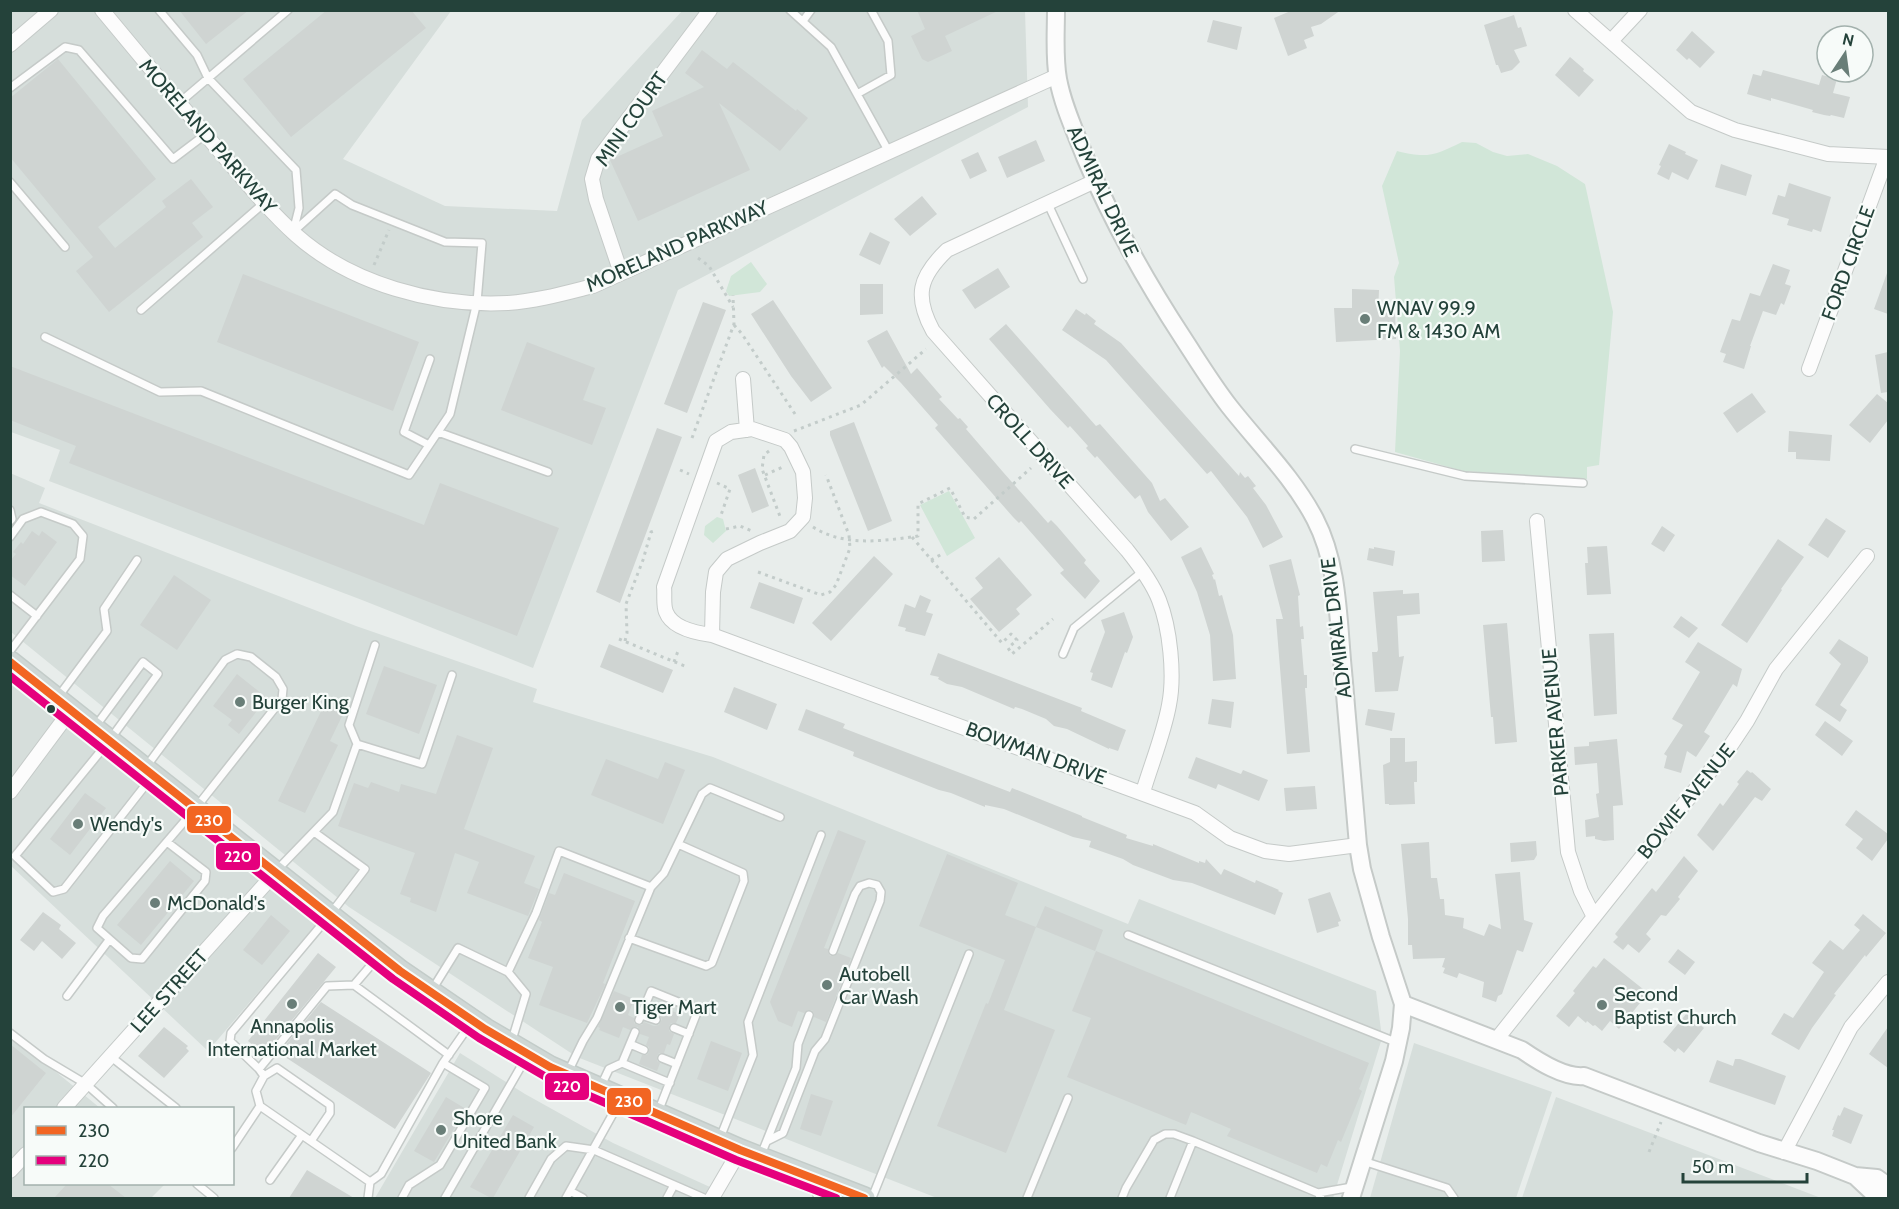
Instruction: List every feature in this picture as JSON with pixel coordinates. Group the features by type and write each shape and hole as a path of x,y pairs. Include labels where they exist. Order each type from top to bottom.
{"main road":[{"path":"10,662 379,955 473,1021 567,1075 740,1150 764,1150 812,1178 863,1198"}],"street":[{"path":"10,45 51,10"},
{"name":"MORELAND PARKWAY","path":"102,10 264,203 293,232 327,258 362,277 408,293 464,302 508,303 549,297 593,286 1057,76"},
{"name":"MINI COURT","path":"621,273 596,200 592,179 598,159 710,10"},
{"name":"ADMIRAL DRIVE","path":"1056,10 1057,76 1068,115 1095,181 1134,260 1223,397 1291,481 1315,519 1324,539 1331,566 1336,590 1362,869 1403,1004 1401,1029 1394,1061 1353,1192"},
{"path":"1575,10 1691,112 1735,130 1828,154 1888,157"},
{"path":"1611,41 1640,10"},
{"name":"FORD CIRCLE","path":"1809,369 1888,157"},
{"name":"CROLL DRIVE","path":"1095,181 947,250 932,264 924,280 921,297 924,315 933,332 1127,550 1159,600 1167,634 1171,673 1169,704 1143,792"},
{"path":"712,635 716,572 727,559 790,531 803,517 805,498 803,472 785,440 747,430 743,379"},
{"name":"BOWMAN DRIVE","path":"747,430 731,432 716,441 664,587 666,611 674,624 712,635 1143,792 1195,813 1230,838 1265,851 1289,854 1358,844"},
{"name":"PARKER AVENUE","path":"1537,521 1568,852 1581,891 1594,917"},
{"name":"BOWIE AVENUE","path":"1496,1040 1731,746 1776,669 1867,556"},
{"path":"10,792 64,705"},
{"name":"LEE STREET","path":"65,1107 274,873"},
{"path":"1784,1152 1851,1027 1888,982"},
{"path":"1403,1004 1522,1050 1538,1061 1574,1076 1584,1076 1784,1152 1817,1161 1855,1176 1877,1179 1888,1186"},
{"path":"712,1198 740,1150"},
{"path":"10,1172 24,1156"},
{"path":"1855,1176 1871,1191 1888,1196"}],"lane":[{"path":"159,10 197,55 208,78 296,170 298,208 293,232"},
{"path":"179,103 288,10"},
{"path":"790,10 831,47 889,152"},
{"path":"803,21 811,10"},
{"path":"857,94 891,75 888,41 871,10"},
{"path":"10,88 65,46 79,50 173,159 206,134"},
{"path":"10,182 65,247"},
{"path":"45,338 160,392 201,391 409,475 450,414 477,302 482,243 446,242 352,205 335,194 293,232"},
{"path":"141,310 264,203"},
{"path":"1048,204 1083,279"},
{"path":"429,445 404,432 430,359"},
{"path":"438,432 548,472"},
{"path":"1355,449 1465,476 1582,483"},
{"path":"10,510 12,519 10,521"},
{"path":"10,537 23,519 41,512 73,524 83,536 80,559 10,651"},
{"path":"64,705 107,631 104,609 137,560"},
{"path":"1063,654 1074,628 1142,572"},
{"path":"10,595 37,616"},
{"path":"274,873 333,812 357,744 349,725 375,645"},
{"path":"102,735 143,662 158,674 102,735 13,854 53,892 64,889 149,772 225,660 237,654 251,657 276,677 283,688 282,699 195,809 103,916 97,928 131,958 142,959 205,881 206,872 167,842"},
{"path":"357,744 422,764 452,675"},
{"path":"567,1075 597,1018 651,887 664,873 702,794 710,788 780,817"},
{"path":"262,1072 230,1041 231,1033 329,916 365,869 314,832"},
{"path":"719,1141 753,1055 748,1022 821,835"},
{"path":"629,938 706,966 712,963 744,881 743,873 678,844"},
{"path":"508,972 536,913 559,850 651,887"},
{"path":"764,1150 783,1133 815,1051 825,1039 879,901 881,892 877,885 869,883 860,886 833,951"},
{"path":"1128,935 1398,1043"},
{"path":"67,996 109,940"},
{"path":"431,992 458,948 508,972 526,994 519,1049 445,1198"},
{"path":"873,1198 969,954"},
{"path":"354,985 379,955"},
{"path":"369,1182 260,1106 256,1091 262,1072 327,986 354,985 449,1055"},
{"path":"656,1020 640,1017 651,991 698,1010 657,1114"},
{"path":"764,1150 796,1068 798,1044 809,1015"},
{"path":"369,1182 381,1174 443,1064 473,1021"},
{"path":"674,1028 689,1034"},
{"path":"600,1089 609,1069 622,1063 635,1032"},
{"path":"10,1034 44,1059 86,1084 111,1107"},
{"path":"630,1044 644,1050"},
{"path":"110,1056 175,1107"},
{"path":"662,1058 677,1064"},
{"path":"622,1063 670,1083"},
{"path":"402,1198 409,1185 440,1165 484,1088 443,1064"},
{"path":"262,1072 277,1068 330,1105 330,1113 311,1141"},
{"path":"583,1198 568,1195 621,1098"},
{"path":"1027,1198 1068,1098"},
{"path":"234,1145 260,1106"},
{"path":"1122,1198 1154,1140 1166,1134 1174,1134 1193,1141 1319,1196 1353,1192"},
{"path":"270,1180 302,1135"},
{"path":"1170,1198 1193,1141"},
{"path":"529,1198 552,1159 566,1146 594,1150 704,1198"},
{"path":"1363,1161 1447,1188 1454,1198"},
{"path":"812,1178 818,1198"},
{"path":"368,1198 369,1182"},
{"path":"198,1185 214,1198"},
{"path":"667,1198 674,1185"}],"path":[{"path":"374,267 392,221"},
{"path":"698,258 709,266 734,308"},
{"path":"692,438 734,325 733,295"},
{"path":"734,325 797,417"},
{"path":"791,435 861,405 926,349"},
{"path":"771,450 764,455 762,469 783,524"},
{"path":"809,525 821,532 849,539 877,541 918,536 918,504 950,488 965,516 974,519 1031,468"},
{"path":"765,475 775,471"},
{"path":"758,572 821,595 830,592 836,585 850,548 849,539 826,475"},
{"path":"712,481 730,489 720,518"},
{"path":"726,529 740,526 756,532"},
{"path":"625,641 626,604 651,532 657,530"},
{"path":"912,537 1002,643 1011,634 1017,640 1008,648 1012,654 1053,620"},
{"path":"931,560 944,553"},
{"path":"619,639 687,667"},
{"path":"674,662 678,651"},
{"path":"1649,1152 1661,1122"}],"shaded area":[{"path":"10,11 451,11 343,159 445,206 557,211 582,120 682,11 1025,11 1028,107 678,290 533,668 362,600 49,481 60,450 11,432"},
{"path":"10,473 45,488 39,503 356,626 537,689 533,702 713,757 1128,924 1139,899 1376,991 1382,1038 1333,1198 937,1198 577,1057 349,907 11,632"},
{"path":"10,681 73,727 320,920 208,1051 11,866"},
{"path":"10,1034 99,1107 24,1107 24,1185 164,1185 151,1198 11,1198"},
{"path":"1414,1043 1552,1092 1516,1198 1370,1198"},
{"path":"460,1053 525,1094 613,1143 710,1187 703,1198 375,1198"},
{"path":"1556,1097 1821,1198 1522,1198"}],"green space":[{"path":"1462,142 1476,143 1507,156 1528,154 1557,166 1585,184 1613,312 1599,465 1587,467 1587,479 1463,471 1395,452 1400,351 1394,277 1399,263 1382,186 1397,151 1424,155 1445,150"},
{"path":"751,262 767,284 760,292 729,296 726,291 731,276"},
{"path":"949,491 975,538 947,556 920,505"},
{"path":"717,517 723,519 726,531 713,543 704,535 705,526"}],"building":[{"path":"179,10 249,10 206,44"},
{"path":"327,10 411,10 426,28 291,137 243,79"},
{"path":"917,10 1000,10 945,36 952,51 928,62 922,59 911,36 925,29"},
{"path":"1293,10 1341,10 1321,24 1311,27 1314,36 1304,40 1307,48 1288,56 1274,18"},
{"path":"1514,15 1518,28 1521,27 1527,46 1514,50 1520,62 1512,70 1501,73 1496,65 1484,25"},
{"path":"1213,20 1242,27 1237,50 1207,42"},
{"path":"1692,31 1715,52 1700,68 1676,50"},
{"path":"702,50 727,69 733,62 808,118 780,151 719,103 750,170 638,221 610,160 663,136 652,111 704,87 685,73"},
{"path":"1570,57 1594,80 1579,97 1555,75"},
{"path":"58,59 156,179 98,227 115,248 166,207 162,201 191,179 213,207 192,223 203,237 109,312 76,271 93,257 10,157 10,98"},
{"path":"1763,70 1819,85 1836,84 1833,93 1850,97 1844,118 1824,115 1771,98 1771,101 1747,94 1753,74 1761,76"},
{"path":"1036,140 1045,161 1007,178 998,157"},
{"path":"1669,144 1698,160 1688,180 1672,172 1669,180 1657,174"},
{"path":"978,152 987,171 970,179 961,160"},
{"path":"1721,164 1752,175 1746,196 1715,187"},
{"path":"1789,183 1831,197 1821,232 1813,229 1812,232 1787,225 1789,219 1772,214 1778,195 1785,197"},
{"path":"922,196 937,214 910,236 894,219"},
{"path":"870,232 890,242 880,265 859,255"},
{"path":"1773,264 1790,270 1785,284 1791,286 1784,305 1781,303 1776,315 1763,311 1744,369 1723,362 1726,354 1720,352 1732,319 1740,321 1750,293 1760,296"},
{"path":"998,268 1010,287 975,309 962,290"},
{"path":"243,274 419,342 393,411 217,342"},
{"path":"1888,274 1888,314 1874,309"},
{"path":"860,284 883,284 883,314 860,315"},
{"name":"WNAV 99.9 FM & 1430 AM","path":"1352,289 1379,290 1378,313 1395,312 1396,339 1336,342 1334,308 1352,308"},
{"path":"773,300 832,388 811,402 791,376 751,314"},
{"path":"703,302 726,310 687,413 664,404"},
{"path":"1076,309 1085,315 1086,313 1096,321 1094,324 1121,343 1239,476 1240,472 1245,478 1248,476 1256,486 1253,488 1266,505 1283,537 1263,548 1247,517 1211,471 1207,474 1106,360 1062,330"},
{"path":"1006,324 1096,426 1100,424 1152,483 1160,501 1165,498 1189,527 1171,541 1148,512 1140,495 1135,499 1097,456 1095,458 1086,448 1088,446 1070,426 1068,428 1050,409 989,339"},
{"path":"887,330 911,374 917,368 942,397 939,399 968,427 966,429 1003,472 1048,523 1051,520 1086,560 1084,563 1100,581 1085,599 1060,573 1064,570 1021,521 1019,523 1013,517 935,428 938,425 901,383 884,366 882,368 867,341"},
{"path":"527,342 595,368 583,400 606,408 592,445 501,410"},
{"path":"1888,352 1888,392 1881,393 1875,355"},
{"path":"10,366 424,525 440,483 559,528 517,636 69,463 76,446 10,420"},
{"path":"1752,393 1766,412 1737,433 1723,413"},
{"path":"1877,394 1888,403 1888,420 1870,443 1849,425"},
{"path":"854,422 892,521 868,531 830,435 830,431"},
{"path":"657,428 682,437 620,603 596,592"},
{"path":"1789,431 1832,435 1830,461 1796,459 1796,452 1788,452"},
{"path":"755,468 769,506 752,513 738,475"},
{"path":"1826,518 1846,531 1828,558 1808,545"},
{"path":"1662,526 1675,535 1664,552 1651,544"},
{"path":"1503,530 1505,561 1482,562 1481,531"},
{"path":"32,531 39,536 42,531 57,542 25,586 10,575 10,561 16,554 13,552 21,542 23,544"},
{"path":"1778,539 1804,557 1747,643 1721,625"},
{"path":"1607,546 1611,594 1587,595 1585,563 1588,563 1587,547"},
{"path":"1201,547 1214,574 1212,575 1219,596 1222,595 1233,635 1236,679 1213,681 1210,635 1197,592 1181,557"},
{"path":"1374,547 1395,551 1393,566 1367,560 1369,548 1374,549"},
{"path":"874,556 893,574 831,641 812,623"},
{"path":"999,557 1032,595 1016,609 1020,614 999,632 970,599 983,588 975,578"},
{"path":"1291,559 1300,595 1298,596 1300,627 1303,626 1304,639 1301,639 1304,675 1307,675 1307,688 1305,688 1310,752 1287,754 1276,619 1283,619 1269,565"},
{"path":"174,575 211,600 177,650 140,625"},
{"path":"759,582 803,598 794,624 750,608"},
{"path":"1403,590 1403,594 1419,593 1420,614 1397,616 1399,657 1404,656 1398,691 1375,692 1372,652 1378,650 1373,592"},
{"path":"920,595 931,600 926,612 933,614 925,636 905,631 906,628 898,626 905,604 915,608"},
{"path":"1124,612 1133,637 1112,688 1091,680 1093,673 1090,672 1105,632 1101,620"},
{"path":"1681,616 1698,628 1689,638 1673,627"},
{"path":"1507,623 1517,742 1495,744 1483,625"},
{"path":"1614,633 1617,714 1594,716 1589,634"},
{"path":"1839,639 1868,657 1868,662 1840,705 1847,710 1840,722 1815,705 1841,664 1829,653"},
{"path":"1698,642 1742,669 1737,687 1733,684 1704,732 1710,736 1696,757 1687,751 1681,773 1664,768 1667,756 1664,754 1683,725 1672,719 1700,672 1685,662"},
{"path":"609,644 673,670 663,693 600,667"},
{"path":"938,653 1082,708 1081,711 1126,730 1118,751 1067,729 1054,726 1046,719 1022,709 1015,707 1014,709 962,687 947,684 938,679 939,677 930,675"},
{"path":"384,666 437,685 419,734 366,714"},
{"name":"Burger King","path":"237,674 267,698 239,734 228,725 232,720 213,706"},
{"path":"734,687 777,704 767,730 724,712"},
{"path":"1212,699 1234,702 1231,728 1208,724"},
{"path":"325,703 344,712 330,741 338,745 305,813 278,801"},
{"path":"806,709 845,724 843,728 1010,792 1012,788 1082,816 1127,835 1126,838 1153,846 1153,844 1199,863 1199,861 1205,863 1206,859 1221,875 1224,869 1255,883 1256,880 1279,890 1283,893 1275,915 1192,883 1173,880 1133,865 1089,847 1091,841 1073,837 1004,809 985,805 985,807 853,756 854,752 798,730"},
{"path":"1368,709 1395,713 1392,731 1365,725"},
{"path":"1825,721 1853,741 1842,756 1815,735"},
{"path":"457,735 493,748 464,829 535,856 524,883 539,889 528,916 467,893 479,862 455,853 436,912 410,902 411,898 400,894 415,853 338,826 354,783 368,788 371,782 399,792 401,784 436,794"},
{"path":"1390,738 1405,738 1405,762 1417,761 1417,782 1414,782 1415,804 1385,804 1383,765 1390,762"},
{"path":"1617,739 1623,805 1613,806 1614,840 1604,841 1595,839 1595,836 1586,837 1585,820 1599,817 1596,794 1599,793 1597,763 1575,765 1574,747 1589,746 1589,742"},
{"path":"1196,757 1241,774 1243,770 1268,780 1259,801 1218,784 1216,789 1188,778"},
{"path":"606,759 658,779 665,762 685,770 663,824 591,795"},
{"path":"1747,770 1771,789 1762,801 1755,797 1713,851 1697,835 1720,803 1723,806"},
{"path":"1315,786 1317,809 1286,811 1284,788"},
{"name":"Wendy's","path":"85,793 106,808 70,855 50,839"},
{"path":"1856,810 1888,834 1888,839 1872,861 1856,848 1863,839 1845,825"},
{"path":"838,830 866,841 824,948 828,949 830,956 838,953 851,958 826,1022 814,1017 812,1010 804,1013 798,1011 792,1027 778,1021 770,1002"},
{"path":"1536,841 1537,855 1534,860 1511,862 1510,843"},
{"path":"1429,842 1431,878 1437,878 1440,899 1444,899 1445,915 1464,918 1463,928 1484,936 1489,924 1501,929 1495,874 1520,872 1524,920 1533,923 1523,952 1517,950 1502,994 1498,996 1496,1002 1482,997 1484,982 1459,973 1457,978 1443,973 1445,958 1413,959 1412,945 1408,945 1401,844"},
{"path":"947,854 1018,883 1005,915 1036,927 1004,1010 1055,1030 1006,1153 937,1126 1005,960 919,926"},
{"path":"1684,856 1698,871 1678,897 1680,899 1666,916 1661,915 1646,934 1651,939 1639,953 1628,944 1623,950 1613,942 1618,937 1615,934 1652,888 1656,892"},
{"name":"McDonald's","path":"170,861 194,881 141,945 117,925"},
{"path":"564,873 635,901 603,983 604,987 587,1023 539,1005 553,967 528,958 542,922 539,920 549,893 555,895"},
{"path":"1330,892 1341,921 1338,922 1339,926 1317,933 1308,899"},
{"path":"1045,906 1103,930 1095,951 1036,927"},
{"path":"43,912 61,925 59,929 76,943 62,959 42,941 34,951 20,940"},
{"path":"1863,914 1886,933 1834,994 1836,995 1799,1050 1771,1034 1784,1013 1793,1018 1824,972 1812,963 1830,940 1843,950 1860,930 1854,925"},
{"path":"271,915 290,931 262,965 243,950"},
{"path":"1678,949 1695,962 1685,975 1668,962"},
{"path":"1096,951 1369,1063 1359,1089 1362,1091 1341,1142 1338,1140 1327,1167 1321,1164 1317,1173 1227,1136 1231,1129 1191,1112 1186,1125 1067,1077 1091,1018 1072,1011"},
{"name":"Annapolis International Market","path":"318,953 336,967 264,1054 248,1041"},
{"name":"Second Baptist Church","path":"1604,958 1648,993 1619,1029 1610,1021 1602,1031 1578,1016 1569,1027 1556,1016 1593,966 1596,968"},
{"path":"614,991 634,999 628,1015 634,1018 634,1023 637,1025 642,1025 644,1022 654,1026 659,1025 662,1019 658,1015 661,1007 680,1014 676,1023 671,1023 669,1026 669,1031 674,1034 664,1053 659,1053 657,1056 657,1061 660,1063 657,1071 639,1064 642,1055 647,1055 649,1052 649,1047 646,1045 649,1037 640,1034 638,1027 630,1030 623,1027 619,1038 599,1030 598,1027"},
{"path":"321,1002 431,1073 395,1129 279,1053"},
{"path":"1687,1013 1704,1028 1684,1053 1678,1048 1675,1052 1663,1042"},
{"path":"164,1027 188,1046 186,1048 189,1051 164,1078 138,1056"},
{"path":"1888,1027 1888,1068 1869,1054"},
{"path":"711,1041 742,1053 728,1091 697,1079"},
{"path":"10,1044 46,1073 10,1118"},
{"path":"1735,1059 1786,1076 1775,1105 1709,1082 1717,1060 1733,1066"},
{"path":"811,1094 833,1101 821,1136 800,1129"},
{"name":"Shore United Bank","path":"446,1097 466,1109 434,1162 414,1151"},
{"path":"1844,1107 1863,1115 1851,1144 1832,1136 1838,1115 1840,1116"},
{"path":"513,1115 534,1127 491,1198 470,1187"},
{"path":"307,1170 354,1198 289,1198"},
{"path":"66,1185 109,1185 126,1198 54,1198"}],"transit line":[{"name":"230","path":"10,662 400,971 485,1029 550,1067 740,1150 864,1198"},
{"name":"220","path":"10,676 393,979 479,1038 546,1077 736,1160 836,1198"}],"place":[{"name":"WNAV 99.9 FM & 1430 AM","path":"1365,319"},
{"name":"Burger King","path":"240,702"},
{"name":"Wendy's","path":"78,824"},
{"name":"McDonald's","path":"155,903"},
{"name":"Autobell Car Wash","path":"827,985"},
{"name":"Annapolis International Market","path":"292,1004"},
{"name":"Second Baptist Church","path":"1602,1005"},
{"name":"Tiger Mart","path":"620,1007"},
{"name":"Shore United Bank","path":"441,1130"}]}
